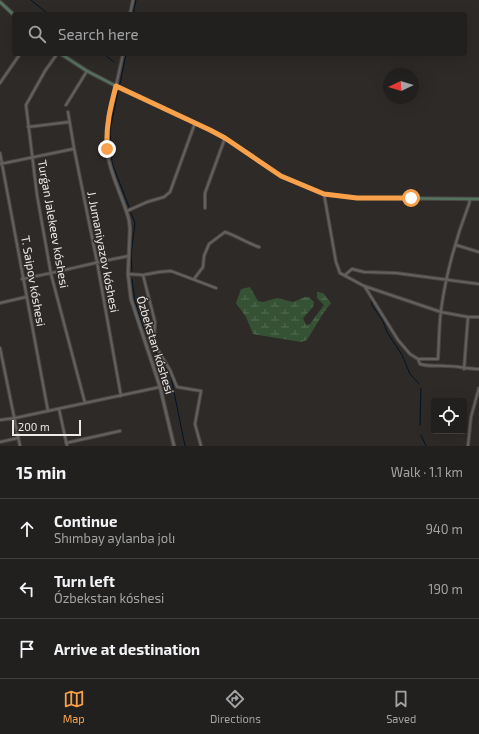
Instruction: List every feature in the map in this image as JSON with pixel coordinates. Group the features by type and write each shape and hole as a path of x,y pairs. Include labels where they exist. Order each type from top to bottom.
{"main road":[{"path":"0,2 12,13"},
{"path":"64,56 87,71 116,86 225,138 281,176 324,194 357,198 479,199"}],"street":[{"path":"130,12 133,0"},
{"path":"0,83 19,56"},
{"name":"Turǵan Jalekeev kóshesi","path":"56,56 45,71 26,105 32,157 52,274 86,403"},
{"path":"116,86 123,56"},
{"path":"66,105 87,71"},
{"name":"Ózbekstan kóshesi","path":"116,86 106,131 109,164 127,211 130,229 128,274 131,299 154,365 174,446"},
{"name":"J. Jumaniyazov kóshesi","path":"68,112 121,396"},
{"path":"28,127 69,122"},
{"path":"127,211 147,202 164,198 170,192 195,123"},
{"path":"205,208 205,194 225,138"},
{"path":"1,163 74,148"},
{"name":"T. Saipov kóshesi","path":"0,153 22,279 48,411"},
{"path":"324,194 336,262 340,273 364,286 441,312 468,317 479,317"},
{"path":"418,359 438,359 441,312 446,279 457,237 470,199"},
{"path":"194,279 203,267 204,256 209,244 225,232 259,247"},
{"path":"456,245 479,252"},
{"path":"22,279 52,274 97,262 128,256"},
{"path":"345,275 352,269 364,272 446,279 479,284"},
{"path":"128,274 143,275 171,271 216,288"},
{"path":"143,275 155,322 155,345 170,370 177,387 201,391 195,424 201,446"},
{"path":"364,286 398,340 410,354 418,359 420,364 425,366 447,366 464,369 479,369"},
{"path":"0,303 26,297"},
{"path":"464,369 468,317"},
{"path":"0,348 20,446"},
{"path":"0,420 160,387"},
{"path":"468,446 471,417 479,388"},
{"path":"59,409 67,446"},
{"path":"66,443 120,431"},
{"path":"0,442 18,438"}],"green space":[{"path":"250,287 258,301 263,302 277,298 293,302 309,297 314,302 313,307 303,318 306,325 310,324 324,305 317,298 317,292 323,293 331,303 307,340 301,342 253,334 246,317 236,303 241,289"}],"waterway":[{"path":"31,0 46,12"},
{"path":"133,12 136,0"},
{"path":"106,56 114,62"},
{"path":"120,84 126,56"},
{"path":"118,92 110,130 112,163 129,207"},
{"path":"131,213 135,223 131,255 132,271"},
{"path":"132,279 135,301 142,324 154,350 171,377 185,446"},
{"path":"371,298 372,305 383,321 387,332 402,355 410,374 419,384"},
{"path":"420,425 421,388"},
{"path":"421,435 426,446"}],"route":[{"path":"107,149 106,131 108,117 116,86 210,130 225,138 281,176 324,194 357,198 411,198"}]}
